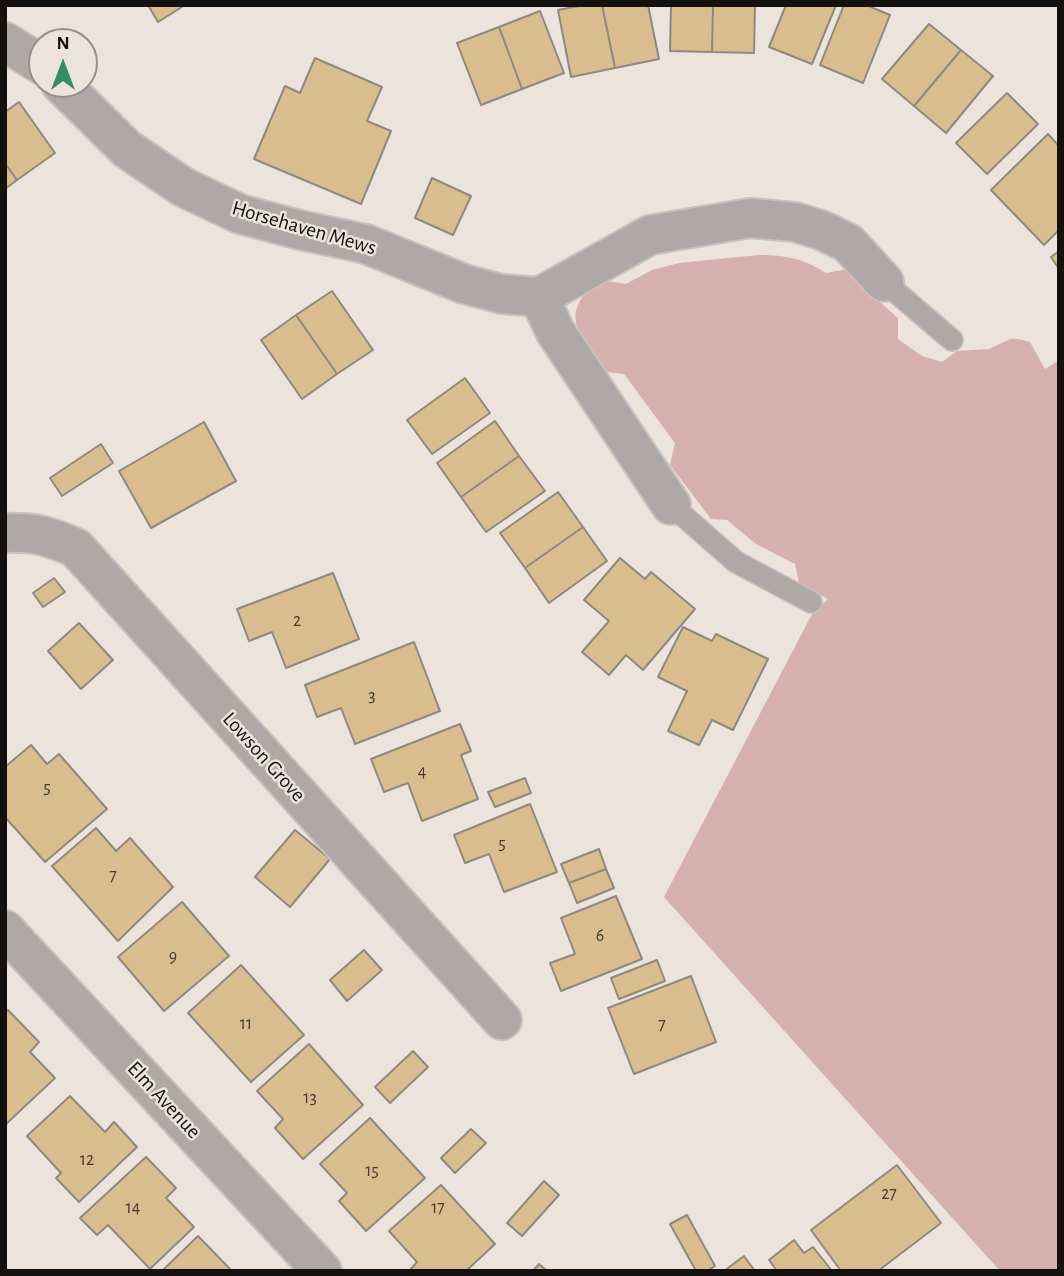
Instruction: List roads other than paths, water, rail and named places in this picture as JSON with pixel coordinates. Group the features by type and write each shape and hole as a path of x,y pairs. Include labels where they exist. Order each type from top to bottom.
{"street":[{"path":"5,42 28,55"},
{"name":"Horsehaven Mews","path":"75,98 127,149 183,187 240,214 366,244 464,284 502,294 539,297"},
{"path":"671,505 555,331 539,297 650,235 750,218 795,222 821,230 848,243 884,282"},
{"name":"Lowson Grove","path":"5,533 30,532 49,536 76,548 502,1020"},
{"name":"Elm Avenue","path":"5,930 322,1271"}],"lane":[{"path":"884,282 952,340"},
{"path":"671,505 736,562 811,603"}]}
